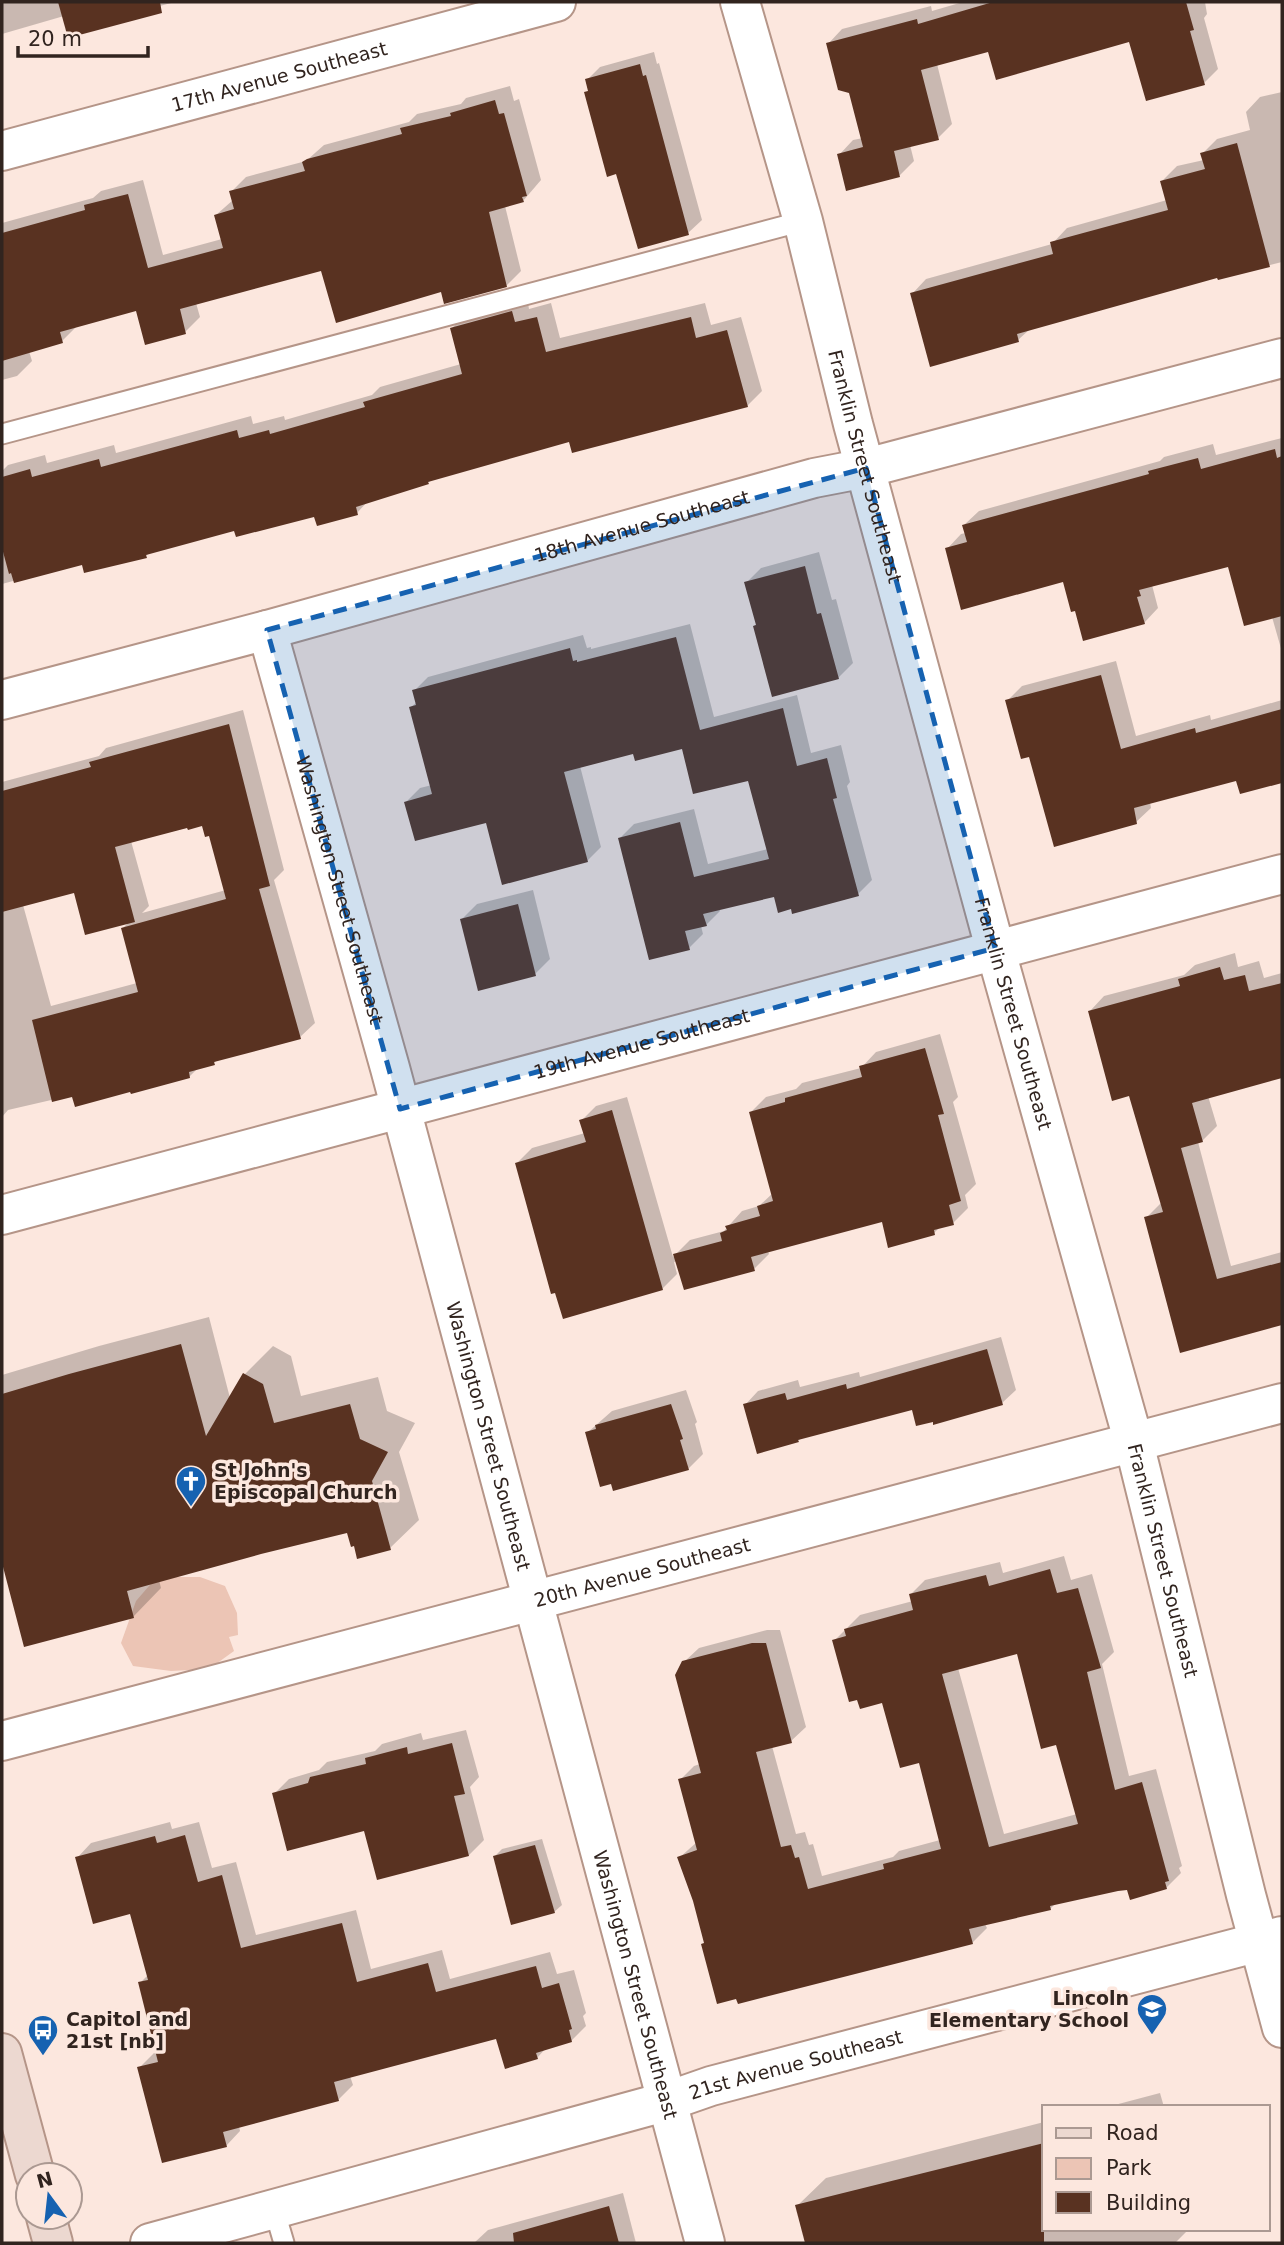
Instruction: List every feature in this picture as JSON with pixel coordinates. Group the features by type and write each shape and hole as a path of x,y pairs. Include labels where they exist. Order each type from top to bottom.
{"main road":[{"path":"2,2053 31,2161"}],"street":[{"name":"17th Avenue Southeast","path":"2,150 556,2"},
{"name":"Franklin Street Southeast","path":"740,2 803,222 995,948 1270,1939 1282,2028"},
{"name":"18th Avenue Southeast","path":"2,700 267,630 814,478 866,468 1282,358"},
{"name":"Washington Street Southeast","path":"267,630 534,1601 705,2243"},
{"name":"19th Avenue Southeast","path":"2,1215 995,948 1282,874"},
{"name":"20th Avenue Southeast","path":"2,1741 1282,1403"},
{"name":"21st Avenue Southeast","path":"150,2243 279,2226 722,2083 1270,1939"}],"lane":[{"path":"2,434 803,222"}],"highlighted area":[{"path":"866,468 995,948 400,1109 267,630"}],"green space":[{"path":"200,1577 225,1586 237,1613 238,1635 229,1637 234,1651 209,1669 171,1671 133,1666 121,1643 136,1601 155,1579"}],"building":[{"path":"58,2 160,2 162,13 68,38"},
{"path":"993,2 1186,2 1194,30 1190,31 1205,85 1146,101 1129,42 996,80 988,52 921,70 939,140 894,151 900,177 846,191 837,154 863,147 849,93 838,90 826,43 917,19 918,24"},
{"path":"640,64 643,76 646,75 689,235 638,249 616,174 607,177 584,92 588,91 585,79"},
{"path":"495,100 499,114 504,113 527,196 522,197 524,202 489,212 507,287 444,304 441,292 336,323 321,271 180,309 186,334 145,345 136,311 60,332 63,343 2,361 2,233 85,210 84,205 128,194 148,268 223,248 214,215 234,209 229,191 305,171 302,162 307,159 402,134 400,128 451,116 450,113"},
{"path":"1237,143 1270,267 1218,280 1217,278 1017,334 1019,342 930,367 910,293 1053,254 1050,242 1168,210 1160,181 1205,169 1200,153"},
{"path":"512,311 515,322 537,317 546,352 691,317 696,338 727,330 748,407 572,453 569,442 428,482 429,484 356,507 358,515 317,526 314,517 236,537 234,531 146,555 147,558 84,573 82,565 14,583 11,573 9,574 2,548 2,477 30,469 32,477 99,459 101,467 237,430 239,438 269,430 270,434 365,407 363,402 462,374 450,328"},
{"path":"1275,449 1277,458 1282,456 1282,616 1244,626 1228,567 1139,590 1141,596 1137,597 1145,624 1083,641 1063,582 961,610 945,548 967,542 962,525 1198,458 1201,469"},
{"path":"805,566 817,614 821,613 839,679 772,697 744,582"},
{"path":"676,637 700,730 783,708 797,766 827,758 837,798 833,799 859,896 792,914 791,909 778,913 774,897 703,914 707,926 685,931 690,950 649,960 618,838 680,822 694,877 769,859 748,781 693,794 682,749 635,761 633,754 564,772 588,862 502,885 486,823 415,841 404,802 432,794 409,707 416,705 412,690 570,648 573,661 577,662"},
{"path":"1101,675 1121,749 1195,728 1196,733 1282,709 1282,783 1240,794 1236,781 1134,808 1137,824 1054,847 1029,757 1021,759 1005,700"},
{"path":"229,724 270,886 259,889 301,1039 214,1062 215,1065 189,1072 190,1078 131,1094 130,1092 75,1107 72,1097 52,1102 32,1020 138,992 121,928 226,899 209,836 205,837 202,826 115,847 135,922 85,935 74,893 2,912 2,791 91,767 89,762"},
{"path":"518,904 536,976 478,991 460,919"},
{"path":"1220,967 1224,980 1245,975 1249,991 1282,983 1282,1078 1192,1103 1203,1142 1181,1148 1217,1279 1282,1262 1282,1325 1180,1353 1144,1217 1163,1212 1129,1096 1112,1101 1088,1011 1180,986 1178,979"},
{"path":"925,1048 944,1114 938,1115 961,1201 949,1205 954,1225 934,1230 935,1235 888,1248 882,1222 751,1257 755,1271 684,1290 673,1254 722,1241 720,1233 727,1230 725,1226 760,1216 757,1206 773,1201 749,1112 785,1102 785,1098 862,1077 859,1066"},
{"path":"612,1110 663,1290 563,1319 555,1293 551,1294 515,1163 586,1142 579,1120"},
{"name":"St John's Episcopal Church","path":"181,1344 206,1436 243,1373 263,1384 274,1423 350,1404 360,1439 388,1452 372,1481 391,1550 357,1559 347,1533 261,1554 127,1591 134,1618 24,1647 2,1563 2,1394"},
{"path":"987,1349 1003,1405 933,1425 933,1422 916,1426 912,1410 798,1440 799,1442 757,1454 743,1404 785,1393 787,1400 846,1384 847,1389"},
{"path":"671,1404 683,1439 680,1440 689,1470 613,1491 611,1484 600,1487 585,1432 596,1429 595,1425"},
{"path":"1050,1569 1057,1593 1078,1588 1101,1668 1087,1672 1115,1790 1142,1782 1169,1881 1165,1882 1167,1889 1130,1900 1127,1890 1050,1906 1051,1910 969,1929 973,1944 738,2004 736,1999 717,2004 693,1901 677,1857 697,1850 678,1779 701,1773 675,1675 682,1661 752,1643 766,1643 792,1743 756,1752 781,1847 791,1845 795,1858 799,1857 808,1889 884,1869 883,1864 941,1849 919,1763 900,1768 882,1703 860,1709 857,1700 849,1702 832,1640 846,1636 844,1629 913,1610 909,1594 986,1575 989,1586","holes":["1017,1654 1041,1749 1056,1745 1078,1824 989,1847 942,1674"]},
{"path":"452,1743 465,1794 454,1796 469,1856 377,1880 364,1831 287,1851 272,1793 308,1783 310,1777 366,1764 365,1758 407,1747 408,1754"},
{"path":"185,1835 198,1882 222,1875 241,1948 342,1923 357,1982 428,1963 436,1992 536,1966 542,1988 559,1983 572,2029 569,2030 572,2042 536,2053 538,2059 505,2069 496,2039 334,2082 339,2101 223,2132 227,2147 162,2163 137,2067 158,2062 138,1982 148,1980 130,1914 93,1924 75,1857 155,1836 157,1843"},
{"path":"535,1845 555,1913 511,1925 493,1856"},
{"path":"1042,2143 1044,2243 805,2243 795,2205"},
{"path":"609,2206 619,2243 514,2243 513,2233"}],"place":[{"name":"St John's Episcopal Church","path":"191,1508"},
{"name":"Lincoln Elementary School","path":"1152,2036"},
{"name":"Capitol and 21st [nb]","path":"43,2057"}]}
